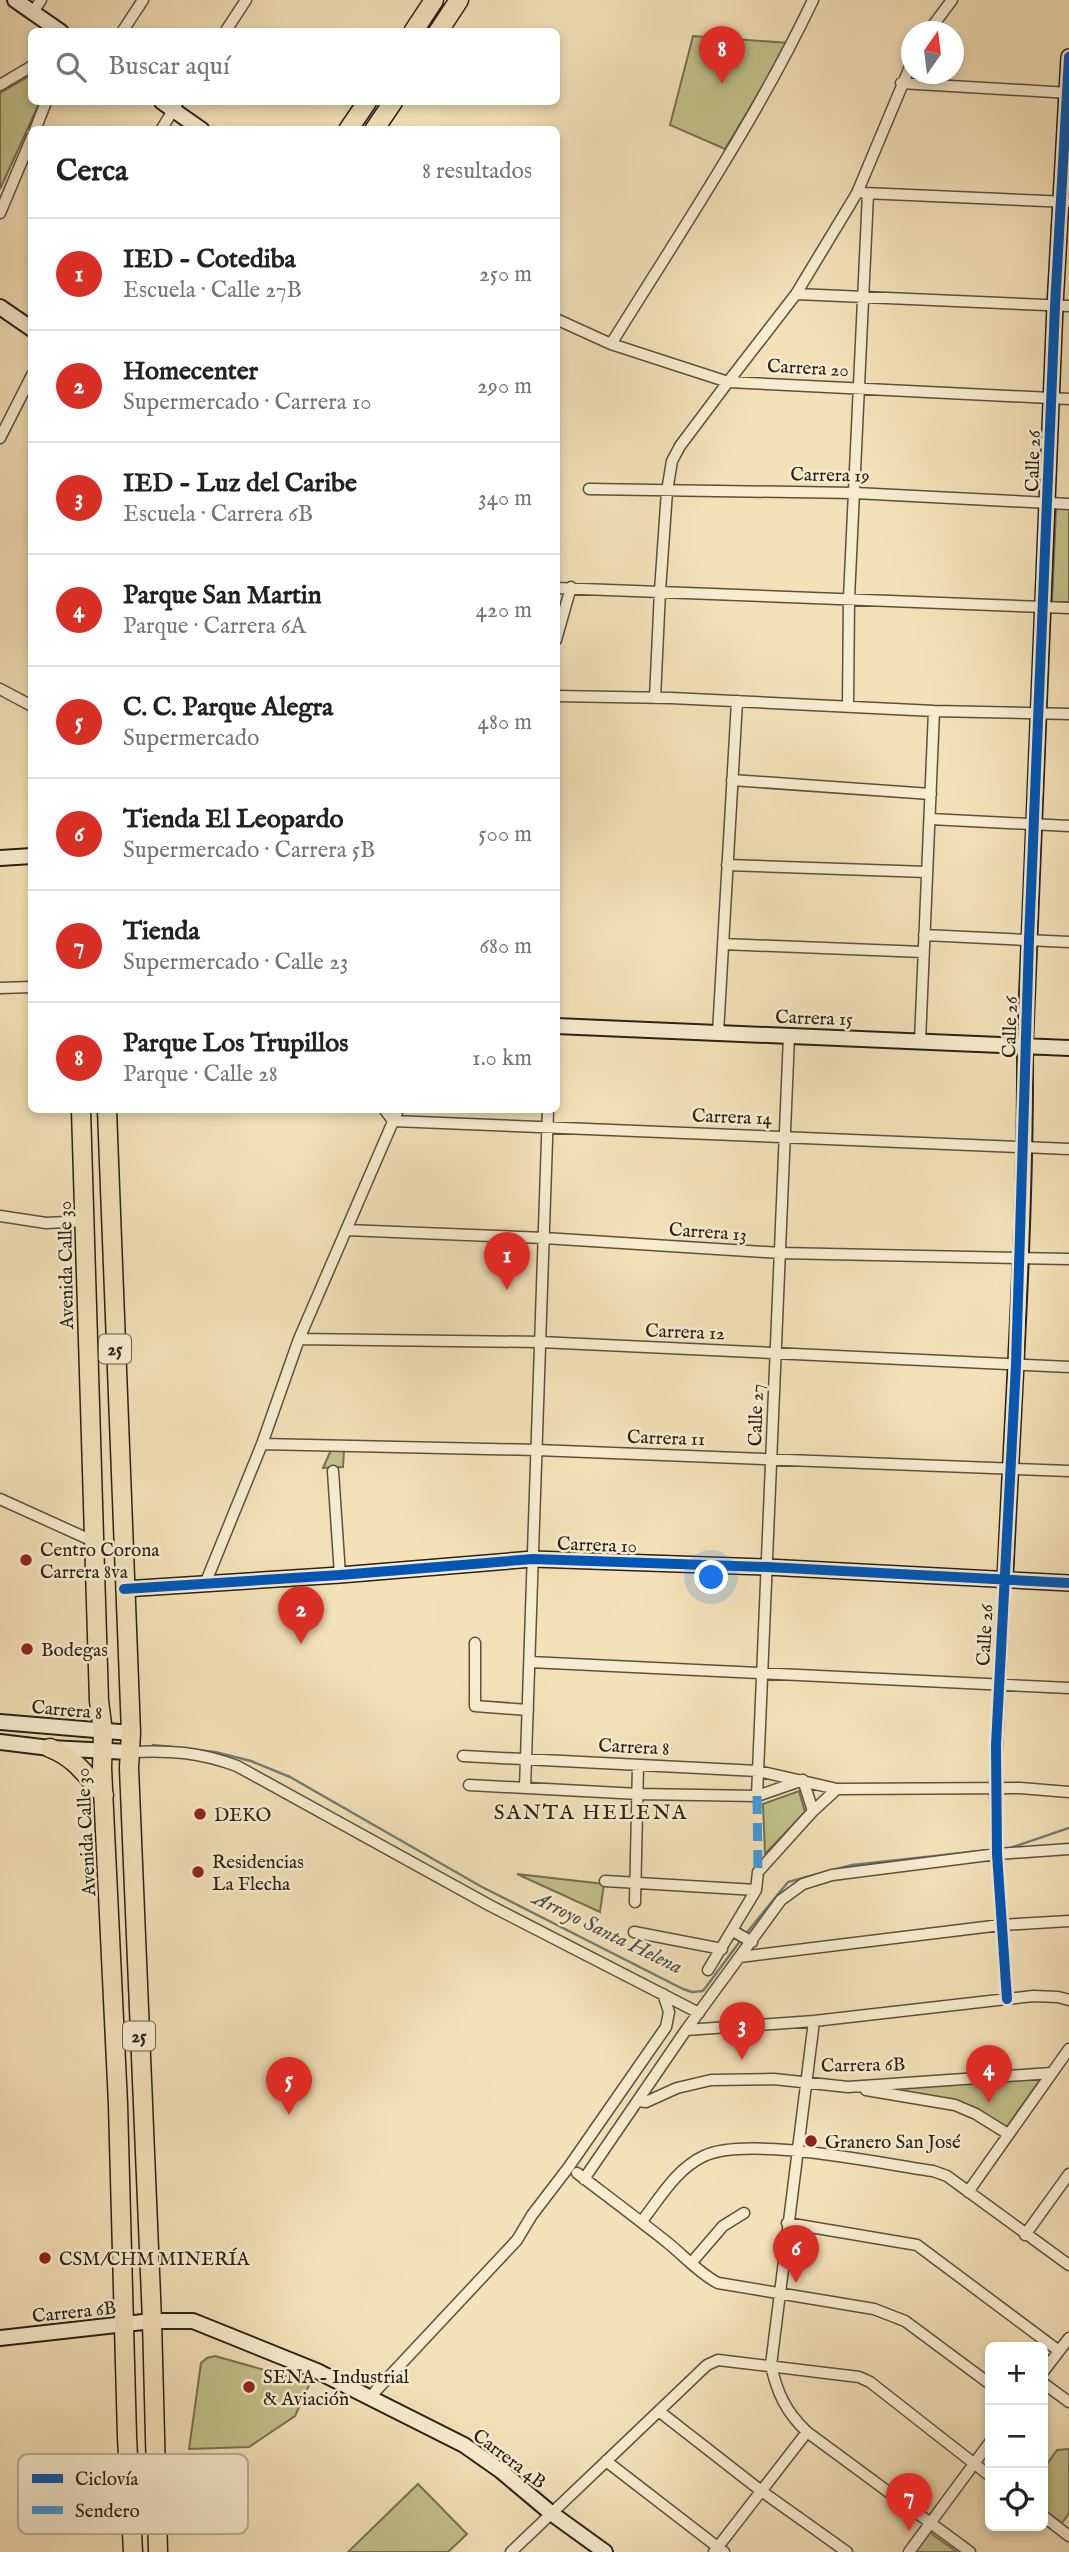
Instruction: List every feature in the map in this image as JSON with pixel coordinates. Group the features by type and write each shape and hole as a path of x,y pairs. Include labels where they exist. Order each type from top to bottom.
{"highway":[{"path":"416,28 435,0"},
{"path":"441,28 459,0"},
{"path":"351,126 365,105"},
{"path":"377,126 391,105"},
{"name":"Avenida Calle 30","path":"81,1113 99,1701 103,1732 118,2104 129,2454"},
{"name":"25","path":"107,1113 155,2454"},
{"path":"50,1748 81,1766 104,1796"},
{"name":"Avenida Calle 30","path":"131,2534 132,2552"},
{"name":"25","path":"158,2534 158,2552"}],"street":[{"path":"15,0 37,6 57,28"},
{"path":"125,28 143,0"},
{"path":"228,28 246,0"},
{"path":"611,344 761,99 813,0"},
{"path":"936,21 952,0"},
{"name":"Calle 26","path":"1007,1999 995,1788 1016,1364 1025,1046 1052,398 1062,306 1069,57"},
{"path":"0,85 28,68"},
{"path":"655,698 667,491 672,461 680,446 796,294 857,192 901,83"},
{"path":"918,84 1068,93"},
{"path":"37,126 45,105"},
{"path":"163,126 171,105"},
{"path":"172,105 197,126"},
{"path":"0,213 28,146"},
{"path":"857,192 1065,202"},
{"path":"848,706 849,598 868,194"},
{"path":"796,294 1062,306"},
{"path":"0,307 28,326"},
{"name":"Carrera 20","path":"560,321 611,344 728,382 1069,399"},
{"path":"0,438 28,383"},
{"name":"Carrera 19","path":"589,489 855,494 1069,504"},
{"path":"560,626 571,587"},
{"path":"560,588 1069,608"},
{"path":"0,690 28,704"},
{"path":"560,696 1069,714"},
{"path":"718,1033 737,701"},
{"path":"920,1041 934,711"},
{"path":"732,780 932,794"},
{"path":"930,820 1069,826"},
{"path":"0,858 28,856"},
{"path":"727,865 927,872"},
{"path":"924,935 1069,942"},
{"path":"723,944 923,952"},
{"path":"0,988 28,986"},
{"name":"Carrera 15","path":"560,1026 1069,1048"},
{"name":"Calle 27","path":"757,1796 789,1036"},
{"path":"387,1113 393,1121"},
{"path":"205,1584 262,1444 299,1339 397,1113"},
{"path":"525,1787 548,1113"},
{"name":"Carrera 14","path":"393,1121 1069,1149"},
{"path":"0,1216 46,1223 86,1221"},
{"name":"Carrera 13","path":"346,1230 780,1252 1069,1259"},
{"name":"Carrera 12","path":"299,1339 541,1342 1069,1367"},
{"name":"Carrera 11","path":"262,1444 537,1450 1069,1471"},
{"path":"333,1471 340,1575"},
{"path":"0,1499 96,1542"},
{"name":"Carrera 10","path":"124,1589 533,1559 767,1567 1069,1583"},
{"path":"475,1643 474,1703 478,1707 528,1710"},
{"path":"530,1662 1069,1688"},
{"name":"Carrera 8","path":"0,1722 131,1733"},
{"name":"Carrera 8","path":"0,1742 50,1748 130,1752"},
{"path":"130,1752 178,1751 237,1766 489,1905 699,2014"},
{"name":"Carrera 8","path":"463,1756 758,1771 837,1789 995,1788 1069,1792"},
{"path":"635,1902 638,1766"},
{"path":"469,1785 639,1794 757,1796 803,1780 813,1811"},
{"path":"837,1789 813,1811 758,1872 756,1890 742,1936 740,1957 634,2098 580,2176 642,2221 708,2278 718,2283 874,2309 905,2321 985,2380"},
{"path":"708,1970 722,1949 742,1936 803,1884 832,1875 997,1854 1069,1849"},
{"path":"605,1881 756,1890"},
{"path":"740,1957 1001,1925 1069,1921"},
{"path":"634,1932 722,1949"},
{"path":"370,2397 517,2240 532,2215 667,2027 669,2012 663,1994"},
{"path":"686,2030 814,2021 1007,1999 1058,1997 1069,2000"},
{"path":"814,2021 771,2365 775,2384 782,2402 807,2432 970,2552"},
{"path":"968,2192 1069,2049"},
{"name":"Carrera 6B","path":"634,2098 646,2102 677,2088 710,2080 774,2080 848,2087 1051,2073"},
{"path":"848,2087 955,2105 976,2114 1008,2134"},
{"path":"642,2221 678,2174 704,2156 732,2148 796,2151 933,2171 947,2176 1069,2265"},
{"path":"1025,2235 1069,2174"},
{"path":"692,2262 723,2226 744,2213"},
{"path":"787,2223 917,2245 1059,2351"},
{"name":"Carrera 6B","path":"0,2338 152,2321"},
{"name":"Carrera 4B","path":"152,2321 193,2321 317,2371 370,2397 479,2454 551,2513 605,2552"},
{"path":"1048,2365 1069,2338"},
{"path":"511,2552 707,2365 718,2360 859,2377 870,2382 985,2472"},
{"path":"1048,2387 1069,2402"},
{"path":"660,2412 760,2490 847,2552"},
{"path":"606,2461 719,2550 760,2490 807,2432"},
{"path":"909,2552 985,2449"},
{"path":"1048,2520 1069,2536"}],"shaded area":[{"path":"693,36 789,43 725,149 670,125"},
{"path":"28,77 28,105 39,105 0,189 0,93"},
{"path":"1056,509 1069,509 1069,602 1052,602"},
{"path":"331,1450 344,1450 343,1467 323,1468"},
{"path":"799,1791 805,1812 765,1854 763,1804"},
{"path":"517,1874 604,1884 600,1912"},
{"path":"1042,2077 1006,2128 971,2109 890,2091 890,2087"},
{"path":"215,2356 310,2383 295,2416 249,2447 189,2449 201,2363"},
{"path":"1069,2449 1069,2513 1062,2523 1048,2513 1048,2463 1057,2450"},
{"path":"418,2484 467,2534 448,2552 348,2552"},
{"path":"928,2531 957,2552 912,2552"}],"waterway":[{"name":"Arroyo Santa Helena","path":"153,1745 215,1752 251,1761 290,1777 482,1887 692,1992 703,1991 741,1940"},
{"name":"Arroyo Santa Helena","path":"1007,1849 1069,1828"},
{"name":"Arroyo Santa Helena","path":"745,1935 788,1882 852,1865 990,1850"}],"marked path":[{"path":"757,1796 758,1872"}],"cycle path":[{"path":"1007,1999 997,1854 996,1745 1016,1365 1029,940 1055,306 1069,57"},
{"path":"124,1589 533,1559 767,1567 1069,1583"}],"place":[{"name":"Parque Los Trupillos","path":"722,84"},
{"name":"IED - Cotediba","path":"507,1290"},
{"name":"Centro Corona Carrera 8va","path":"26,1560"},
{"name":"Homecenter","path":"301,1644"},
{"name":"Bodegas","path":"27,1649"},
{"name":"DEKO","path":"200,1814"},
{"name":"Residencias La Flecha","path":"198,1872"},
{"name":"IED - Luz del Caribe","path":"742,2060"},
{"name":"Parque San Martin","path":"989,2103"},
{"name":"C. C. Parque Alegra","path":"289,2115"},
{"name":"Granero San José","path":"811,2141"},
{"name":"CSM/CHM MINERÍA","path":"45,2258"},
{"name":"Tienda El Leopardo","path":"796,2283"},
{"name":"SENA - Industrial & Aviación","path":"249,2387"},
{"name":"Tienda","path":"909,2531"}],"district":[{"name":"SANTA HELENA","path":"591,1812"}]}
